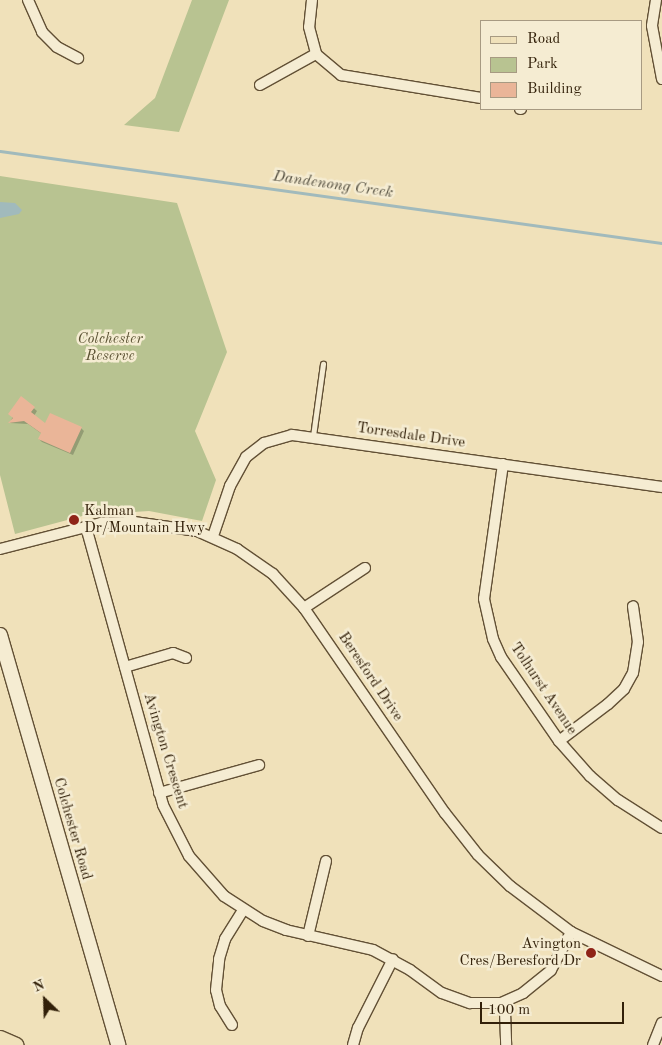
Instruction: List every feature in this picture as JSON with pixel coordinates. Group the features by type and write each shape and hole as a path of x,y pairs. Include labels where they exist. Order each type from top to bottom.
{"main road":[{"name":"Colchester Road","path":"0,635 113,1038 118,1045"},
{"path":"0,1038 16,1045"}],"street":[{"path":"28,0 42,32 57,47 78,58"},
{"path":"312,0 309,27 316,54 331,68 357,79 480,98"},
{"path":"656,0 652,26 662,79"},
{"path":"260,85 316,54"},
{"name":"Torresdale Drive","path":"212,536 230,486 246,457 274,438 313,436 662,487"},
{"name":"Tolhurst Avenue","path":"503,464 484,599 488,626 501,657 559,741 590,776 618,800 662,828"},
{"name":"Beresford Drive","path":"0,549 86,527 117,522 151,523 212,536 260,564 304,608 461,834 510,886 571,932 662,976"},
{"name":"Avington Crescent","path":"86,527 159,793 188,856 212,885 243,910 264,921 308,936 373,950 393,959 456,999 486,1004 501,1003 523,994 551,970 571,932"},
{"path":"304,608 365,568"},
{"path":"559,741 608,704 624,689 632,673 638,642 633,606"},
{"path":"125,667 173,654 186,658"},
{"path":"159,793 260,765"},
{"path":"308,936 326,861"},
{"path":"232,1025 220,1006 216,990 225,939 243,910"},
{"path":"354,1045 358,1028 393,959"},
{"path":"501,1003 505,1011 506,1045"},
{"path":"652,1045 662,1023"}],"lane":[{"path":"313,436 324,364"}],"green space":[{"path":"192,0 229,0 179,132 124,125 155,98"},
{"name":"Colchester Reserve","path":"0,176 177,203 227,352 195,431 216,480 202,521 149,511 86,515 15,534 0,475"}],"water":[{"path":"0,202 15,203 22,210 19,214 0,218"}],"building":[{"path":"21,396 35,407 31,412 45,423 50,413 82,427 70,453 38,439 41,433 24,421 8,423 13,418 8,414"}],"waterway":[{"name":"Dandenong Creek","path":"0,151 662,243"}],"place":[{"name":"Kalman Dr/Mountain Hwy","path":"74,520"},
{"name":"Avington Cres/Beresford Dr","path":"591,953"}]}
